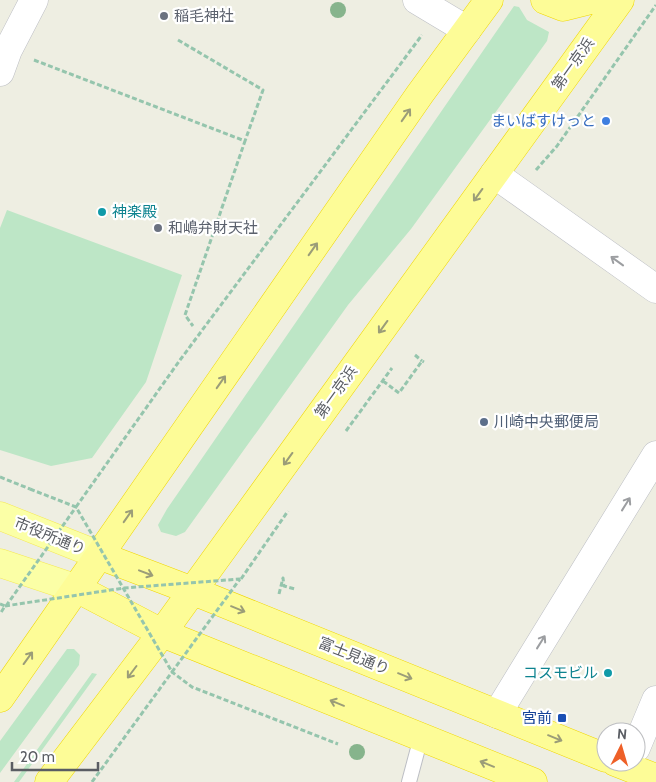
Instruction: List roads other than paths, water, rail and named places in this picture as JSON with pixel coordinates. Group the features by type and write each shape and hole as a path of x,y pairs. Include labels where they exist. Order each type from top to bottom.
{"highway":[{"path":"0,698 489,0"},
{"path":"545,0 563,7 591,0"},
{"name":"第一京浜","path":"49,782 193,591 620,0"},
{"name":"富士見通り","path":"101,556 193,591 497,714 596,750"},
{"path":"78,589 162,633 533,782"},
{"name":"富士見通り","path":"645,772 656,778"}],"main road":[{"name":"市役所通り","path":"0,516 101,556"},
{"path":"0,563 78,589"}],"street":[{"path":"3,56 34,0"},
{"path":"428,6 467,30"},
{"path":"494,174 656,289"},
{"path":"497,714 656,455"},
{"path":"644,722 656,700"}],"lane":[{"path":"409,782 421,737"}],"place":[{"name":"稲毛神社","path":"164,16"},
{"name":"まいばすけっと","path":"606,121"},
{"name":"神楽殿","path":"102,212"},
{"name":"和嶋弁財天社","path":"158,228"},
{"name":"川崎中央郵便局","path":"484,422"},
{"name":"コスモビル","path":"608,673"},
{"name":"宮前","path":"562,718"}]}
